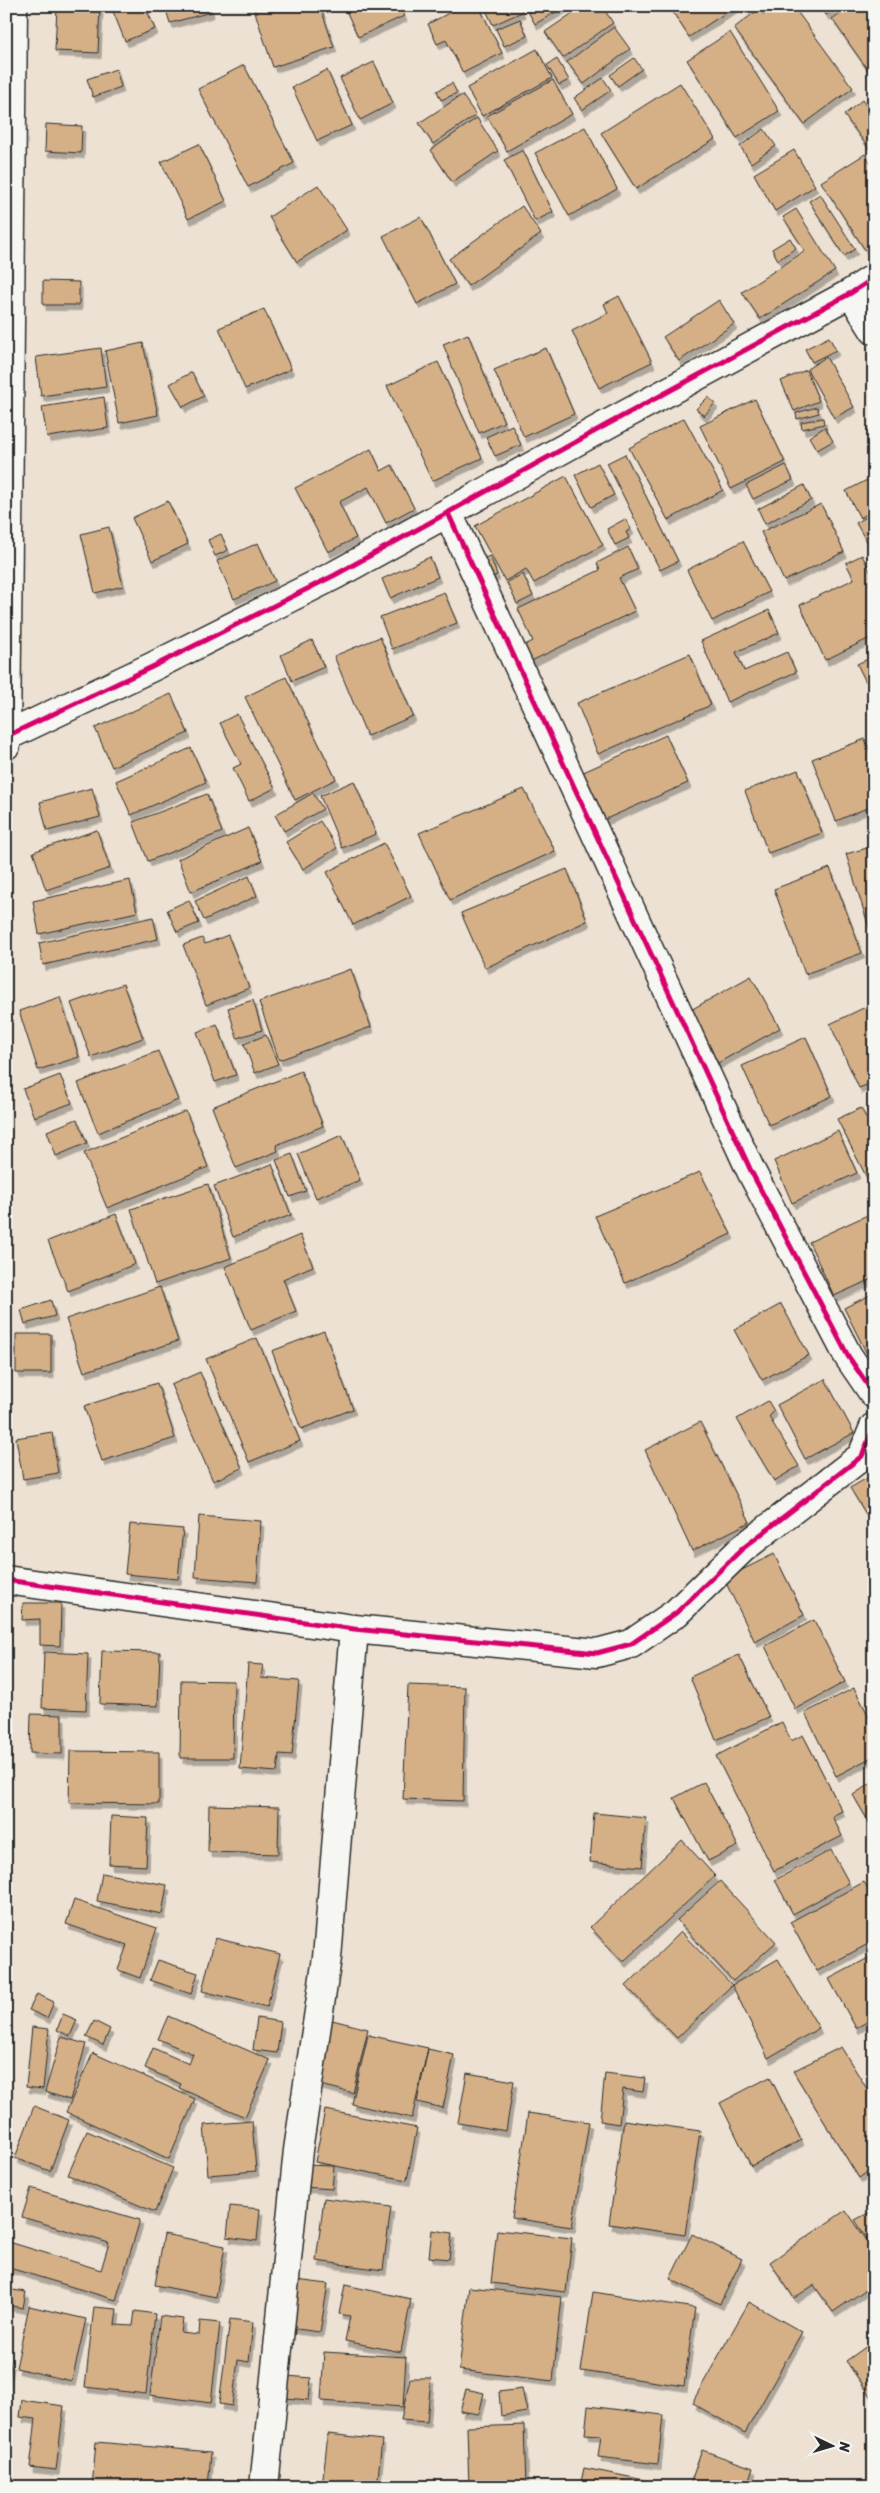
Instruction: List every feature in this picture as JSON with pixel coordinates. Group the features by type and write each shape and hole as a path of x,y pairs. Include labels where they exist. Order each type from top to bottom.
{"street":[{"path":"6,745 13,6"},
{"path":"7,736 152,667 326,580 851,293 874,278"},
{"path":"851,293 874,330"},
{"path":"448,513 751,1171 848,1356 874,1394"},
{"path":"6,1580 354,1629 597,1653 631,1644 676,1613 742,1549 862,1456 874,1427"},
{"path":"264,2487 298,2150 327,1958 354,1629"}],"building":[{"path":"57,6 100,6 98,53 55,51"},
{"path":"119,6 145,6 155,29 125,41 112,9"},
{"path":"165,6 210,6 211,12 170,23"},
{"path":"253,6 320,6 334,47 273,67"},
{"path":"344,6 400,6 404,16 358,37"},
{"path":"462,6 479,6 502,53 463,73 446,40 437,44 428,24"},
{"path":"489,6 520,6 522,12 493,25 485,8"},
{"path":"525,6 566,6 535,24"},
{"path":"583,6 602,6 613,23 563,58 545,32"},
{"path":"669,6 736,6 689,37"},
{"path":"773,6 793,6 853,88 804,124 734,28 759,9 763,14"},
{"path":"821,6 838,6 826,15"},
{"path":"850,6 874,6 874,79 832,19"},
{"path":"520,19 527,36 504,46 496,29"},
{"path":"614,27 630,49 584,84 567,62"},
{"path":"730,32 779,111 737,138 687,60"},
{"path":"537,49 552,78 482,116 467,88"},
{"path":"634,58 642,69 618,86 610,75"},
{"path":"557,59 569,80 559,85 547,65"},
{"path":"374,62 393,103 360,120 340,78"},
{"path":"244,65 294,163 248,187 198,89"},
{"path":"116,69 121,87 93,97 87,79"},
{"path":"327,70 352,125 317,141 292,87"},
{"path":"603,78 611,90 582,110 574,98"},
{"path":"553,80 572,114 507,151 487,116"},
{"path":"452,83 457,93 441,100 437,91"},
{"path":"680,83 715,139 636,189 601,133"},
{"path":"462,95 476,115 433,144 419,123"},
{"path":"862,100 874,116 874,155 844,115"},
{"path":"477,118 498,151 452,182 431,150"},
{"path":"46,124 82,126 81,153 45,151"},
{"path":"585,127 617,189 569,216 535,153"},
{"path":"764,129 776,146 751,163 740,146"},
{"path":"199,144 226,201 188,219 161,162"},
{"path":"523,150 553,212 535,221 504,160"},
{"path":"794,150 815,186 775,211 754,174"},
{"path":"865,154 874,168 874,244 865,250 821,182"},
{"path":"318,185 347,230 297,262 269,217"},
{"path":"820,194 855,249 844,256 809,201"},
{"path":"522,206 541,234 468,286 449,259"},
{"path":"796,209 835,271 760,319 742,292 805,251 783,217"},
{"path":"421,217 455,284 417,304 383,236"},
{"path":"790,238 796,248 778,260 772,249"},
{"path":"43,281 79,282 79,305 43,305"},
{"path":"619,296 652,362 599,388 572,331 608,313 604,304"},
{"path":"719,300 734,324 679,361 663,337"},
{"path":"264,309 291,369 245,389 219,328"},
{"path":"468,334 504,422 479,433 443,344"},
{"path":"829,337 836,350 812,362 805,349"},
{"path":"143,343 158,415 119,423 105,351"},
{"path":"101,348 106,387 41,396 36,357"},
{"path":"546,348 574,414 524,437 494,370"},
{"path":"826,357 854,407 834,418 807,369"},
{"path":"438,362 482,458 432,481 387,386"},
{"path":"806,370 819,401 794,411 781,381"},
{"path":"192,372 204,396 183,407 170,384"},
{"path":"104,397 108,428 47,437 42,407"},
{"path":"708,397 715,403 704,416 696,409"},
{"path":"755,399 785,462 731,489 700,426"},
{"path":"817,407 819,413 797,419 796,413"},
{"path":"684,418 723,490 668,520 629,448"},
{"path":"823,418 824,424 802,429 801,422"},
{"path":"874,424 874,438 867,429"},
{"path":"512,425 521,445 495,456 486,437"},
{"path":"825,427 833,441 817,450 809,437"},
{"path":"371,449 381,471 392,465 414,508 386,523 368,487 339,502 356,538 328,552 295,488"},
{"path":"625,454 678,561 660,570 607,463"},
{"path":"598,463 614,495 591,507 575,475"},
{"path":"786,465 793,480 753,499 746,485"},
{"path":"566,476 603,545 534,583 526,569 505,581 475,526"},
{"path":"867,480 874,494 874,510 860,518 846,491"},
{"path":"804,485 811,500 765,524 758,509"},
{"path":"168,501 188,544 152,561 132,518"},
{"path":"821,504 844,552 784,581 761,532"},
{"path":"874,513 874,554 856,523"},
{"path":"625,519 631,529 626,532 629,538 615,545 607,529"},
{"path":"109,527 123,586 95,593 81,534"},
{"path":"221,534 228,550 215,556 208,540"},
{"path":"743,541 769,592 712,621 687,570"},
{"path":"258,543 275,581 234,599 217,561"},
{"path":"628,547 638,569 619,578 635,611 527,663 519,648 533,641 518,609 600,570 597,563"},
{"path":"862,555 874,579 874,636 825,660 800,605 854,579 846,563"},
{"path":"490,556 497,575 489,578 482,559"},
{"path":"430,557 438,577 390,598 382,579"},
{"path":"523,574 533,596 517,604 507,582"},
{"path":"444,592 457,623 392,649 380,617"},
{"path":"769,610 779,633 736,652 744,671 787,652 796,672 727,702 701,641"},
{"path":"380,637 413,716 367,736 334,656"},
{"path":"312,640 324,667 292,681 281,655"},
{"path":"874,640 874,652 870,642"},
{"path":"690,654 711,705 598,754 577,703"},
{"path":"868,659 874,669 874,678 866,682 857,664"},
{"path":"286,677 336,779 295,800 245,697"},
{"path":"171,694 188,733 112,767 95,728"},
{"path":"237,714 275,788 249,801 233,768 241,764 220,723"},
{"path":"666,735 688,783 599,822 579,774"},
{"path":"865,739 874,762 874,805 836,821 812,759"},
{"path":"191,748 206,782 131,815 116,781"},
{"path":"798,770 822,833 768,853 745,791"},
{"path":"354,781 376,834 342,848 320,796"},
{"path":"92,788 100,817 47,831 40,802"},
{"path":"524,789 555,851 450,900 419,833"},
{"path":"313,793 323,809 284,831 275,815"},
{"path":"207,794 222,832 148,861 133,822"},
{"path":"320,821 337,848 303,869 286,842"},
{"path":"248,828 262,861 191,892 178,859"},
{"path":"97,830 110,868 46,890 33,852"},
{"path":"384,843 411,896 353,925 327,872"},
{"path":"874,846 874,940 873,940 846,854"},
{"path":"830,868 862,953 805,974 774,889"},
{"path":"567,869 587,921 485,968 461,913"},
{"path":"249,876 257,896 204,920 195,901"},
{"path":"130,880 137,912 39,934 33,901"},
{"path":"189,900 199,923 177,932 167,910"},
{"path":"153,917 158,939 43,965 39,943"},
{"path":"228,935 249,988 206,1005 183,945 202,938 205,944"},
{"path":"351,969 371,1027 279,1060 259,1002"},
{"path":"751,976 780,1028 718,1063 689,1011"},
{"path":"123,984 143,1038 91,1057 71,1003"},
{"path":"60,997 79,1057 38,1070 19,1011"},
{"path":"253,1000 262,1030 237,1038 228,1008"},
{"path":"874,1003 874,1082 859,1088 830,1024"},
{"path":"217,1024 236,1075 215,1082 197,1032"},
{"path":"266,1035 278,1064 255,1073 244,1044"},
{"path":"806,1037 832,1096 769,1125 742,1066"},
{"path":"158,1051 178,1100 98,1133 78,1083"},
{"path":"301,1071 323,1126 276,1145 278,1151 236,1168 212,1107"},
{"path":"60,1075 72,1103 34,1117 23,1089"},
{"path":"861,1108 874,1133 874,1182 870,1184 837,1119"},
{"path":"186,1111 208,1167 107,1208 84,1153"},
{"path":"77,1119 87,1143 56,1156 47,1131"},
{"path":"838,1131 857,1173 792,1203 774,1161"},
{"path":"342,1135 360,1180 316,1198 298,1154"},
{"path":"292,1154 306,1191 290,1197 276,1160"},
{"path":"272,1164 291,1215 233,1237 214,1186"},
{"path":"700,1172 731,1234 625,1283 595,1216"},
{"path":"208,1184 231,1258 155,1284 131,1209"},
{"path":"874,1212 874,1278 834,1296 809,1242"},
{"path":"116,1214 135,1264 68,1291 48,1241"},
{"path":"300,1235 313,1266 283,1279 296,1311 251,1330 225,1267"},
{"path":"160,1287 178,1341 84,1372 66,1319"},
{"path":"874,1293 874,1356 869,1358 844,1308"},
{"path":"51,1300 55,1316 25,1324 21,1310"},
{"path":"781,1304 809,1355 762,1380 734,1330"},
{"path":"324,1331 353,1409 301,1429 272,1351"},
{"path":"16,1334 51,1334 51,1373 16,1373"},
{"path":"257,1338 300,1441 249,1462 206,1359"},
{"path":"200,1372 242,1468 213,1481 171,1385"},
{"path":"825,1379 854,1433 805,1459 777,1405"},
{"path":"157,1383 175,1438 102,1461 84,1406"},
{"path":"768,1401 774,1411 769,1417 799,1466 774,1481 737,1419"},
{"path":"700,1422 750,1522 692,1551 645,1450"},
{"path":"52,1432 58,1473 23,1479 16,1438"},
{"path":"874,1474 874,1527 850,1488"},
{"path":"199,1516 261,1521 257,1582 195,1577"},
{"path":"130,1524 183,1529 178,1579 125,1574"},
{"path":"774,1554 804,1615 755,1642 724,1579"},
{"path":"23,1603 61,1603 60,1646 40,1645 40,1619 22,1620"},
{"path":"814,1620 845,1682 795,1709 765,1646"},
{"path":"102,1651 160,1652 158,1706 100,1704"},
{"path":"44,1652 88,1654 86,1710 42,1708"},
{"path":"739,1655 769,1717 716,1740 690,1677"},
{"path":"248,1664 263,1665 261,1678 299,1681 292,1755 279,1754 277,1772 240,1769"},
{"path":"181,1680 234,1681 233,1758 180,1758"},
{"path":"408,1685 465,1687 463,1801 403,1799"},
{"path":"854,1688 874,1726 874,1756 836,1776 805,1713"},
{"path":"31,1714 62,1715 62,1754 30,1753"},
{"path":"782,1722 791,1741 803,1735 842,1811 832,1816 842,1836 774,1871 716,1756"},
{"path":"70,1751 159,1752 159,1804 69,1803"},
{"path":"874,1781 874,1831 853,1795"},
{"path":"704,1782 738,1846 708,1861 674,1798"},
{"path":"209,1805 279,1807 278,1854 208,1852"},
{"path":"594,1813 646,1818 642,1867 590,1862"},
{"path":"111,1816 148,1818 146,1866 109,1864"},
{"path":"682,1840 715,1876 623,1962 590,1927"},
{"path":"831,1850 849,1883 793,1914 775,1880"},
{"path":"102,1873 167,1885 162,1914 97,1901"},
{"path":"720,1881 776,1942 733,1981 677,1920"},
{"path":"864,1882 874,1899 874,1941 817,1971 790,1922"},
{"path":"74,1900 157,1928 140,1978 118,1970 127,1945 66,1924"},
{"path":"681,1932 732,1985 677,2038 626,1986"},
{"path":"215,1938 280,1954 267,2007 202,1991"},
{"path":"874,1955 874,2018 856,2028 829,1979"},
{"path":"778,1959 819,2028 768,2058 732,1985"},
{"path":"158,1960 198,1973 191,1994 150,1980"},
{"path":"37,1994 54,2002 47,2018 29,2010"},
{"path":"63,2014 77,2020 70,2036 57,2030"},
{"path":"168,2016 270,2060 245,2117 179,2088 181,2084 145,2068 153,2048 189,2064 193,2054 158,2039"},
{"path":"257,2018 281,2022 277,2053 253,2050"},
{"path":"332,2020 368,2029 353,2093 317,2084"},
{"path":"94,2021 110,2029 103,2045 86,2037"},
{"path":"32,2027 49,2029 43,2089 26,2087"},
{"path":"368,2035 428,2048 412,2118 352,2104"},
{"path":"61,2037 86,2044 70,2100 45,2092"},
{"path":"841,2047 874,2100 874,2167 859,2178 793,2071"},
{"path":"428,2049 454,2055 443,2108 417,2102"},
{"path":"93,2053 195,2099 169,2159 66,2112"},
{"path":"467,2073 514,2081 506,2131 458,2123"},
{"path":"605,2073 645,2078 643,2092 623,2089 619,2124 600,2121"},
{"path":"770,2077 801,2140 751,2166 720,2103"},
{"path":"34,2106 69,2120 50,2171 15,2158"},
{"path":"325,2110 417,2128 407,2180 315,2162"},
{"path":"528,2113 589,2122 572,2227 512,2218"},
{"path":"624,2120 700,2131 685,2235 609,2224"},
{"path":"252,2121 256,2171 208,2175 204,2125"},
{"path":"87,2131 173,2168 155,2212 68,2175"},
{"path":"305,2165 334,2166 332,2189 303,2187"},
{"path":"31,2188 140,2220 116,2300 6,2267 9,2242 101,2270 109,2243 22,2217"},
{"path":"324,2198 391,2207 383,2270 316,2261"},
{"path":"230,2206 260,2209 257,2241 227,2237"},
{"path":"846,2210 874,2251 874,2284 833,2312 814,2285 794,2298 770,2262"},
{"path":"874,2210 874,2249 855,2220"},
{"path":"432,2230 452,2233 449,2259 429,2257"},
{"path":"497,2230 572,2238 566,2292 491,2283"},
{"path":"164,2234 225,2246 216,2297 155,2285"},
{"path":"692,2234 742,2259 720,2304 670,2279"},
{"path":"296,2280 328,2284 320,2332 289,2328"},
{"path":"345,2285 411,2299 401,2352 345,2341 350,2316 339,2314"},
{"path":"469,2287 562,2297 553,2381 459,2370"},
{"path":"6,2289 26,2292 23,2308 6,2305"},
{"path":"593,2292 695,2308 684,2386 581,2371"},
{"path":"749,2302 802,2332 745,2433 692,2403"},
{"path":"29,2306 86,2319 72,2381 16,2368"},
{"path":"94,2307 117,2309 115,2325 133,2326 135,2311 155,2314 146,2394 85,2387"},
{"path":"160,2316 183,2319 181,2333 199,2335 200,2321 220,2323 211,2403 150,2395"},
{"path":"230,2319 253,2322 249,2362 238,2360 232,2406 219,2404"},
{"path":"874,2341 874,2400 846,2361"},
{"path":"324,2352 406,2357 403,2407 321,2401"},
{"path":"6,2362 11,2363 7,2388 6,2388"},
{"path":"287,2376 311,2378 309,2400 285,2398"},
{"path":"410,2378 431,2378 427,2422 401,2420"},
{"path":"466,2389 484,2393 479,2414 460,2411"},
{"path":"522,2389 527,2412 501,2416 499,2392"},
{"path":"22,2400 64,2406 56,2470 30,2467 36,2419 20,2417"},
{"path":"588,2406 663,2415 658,2464 598,2457 601,2435 585,2434"},
{"path":"524,2425 526,2487 469,2487 467,2427"},
{"path":"328,2434 382,2440 377,2487 322,2487"},
{"path":"96,2442 211,2452 208,2487 92,2487"},
{"path":"702,2450 753,2468 747,2487 689,2487"},
{"path":"584,2468 644,2480 643,2487 580,2487"}],"cycle path":[{"path":"7,736 152,667 335,575 608,424 851,293 874,278"},
{"path":"448,513 751,1171 848,1356 874,1394"},
{"path":"6,1580 354,1629 597,1653 631,1644 676,1613 742,1549 862,1456 874,1427"}]}
